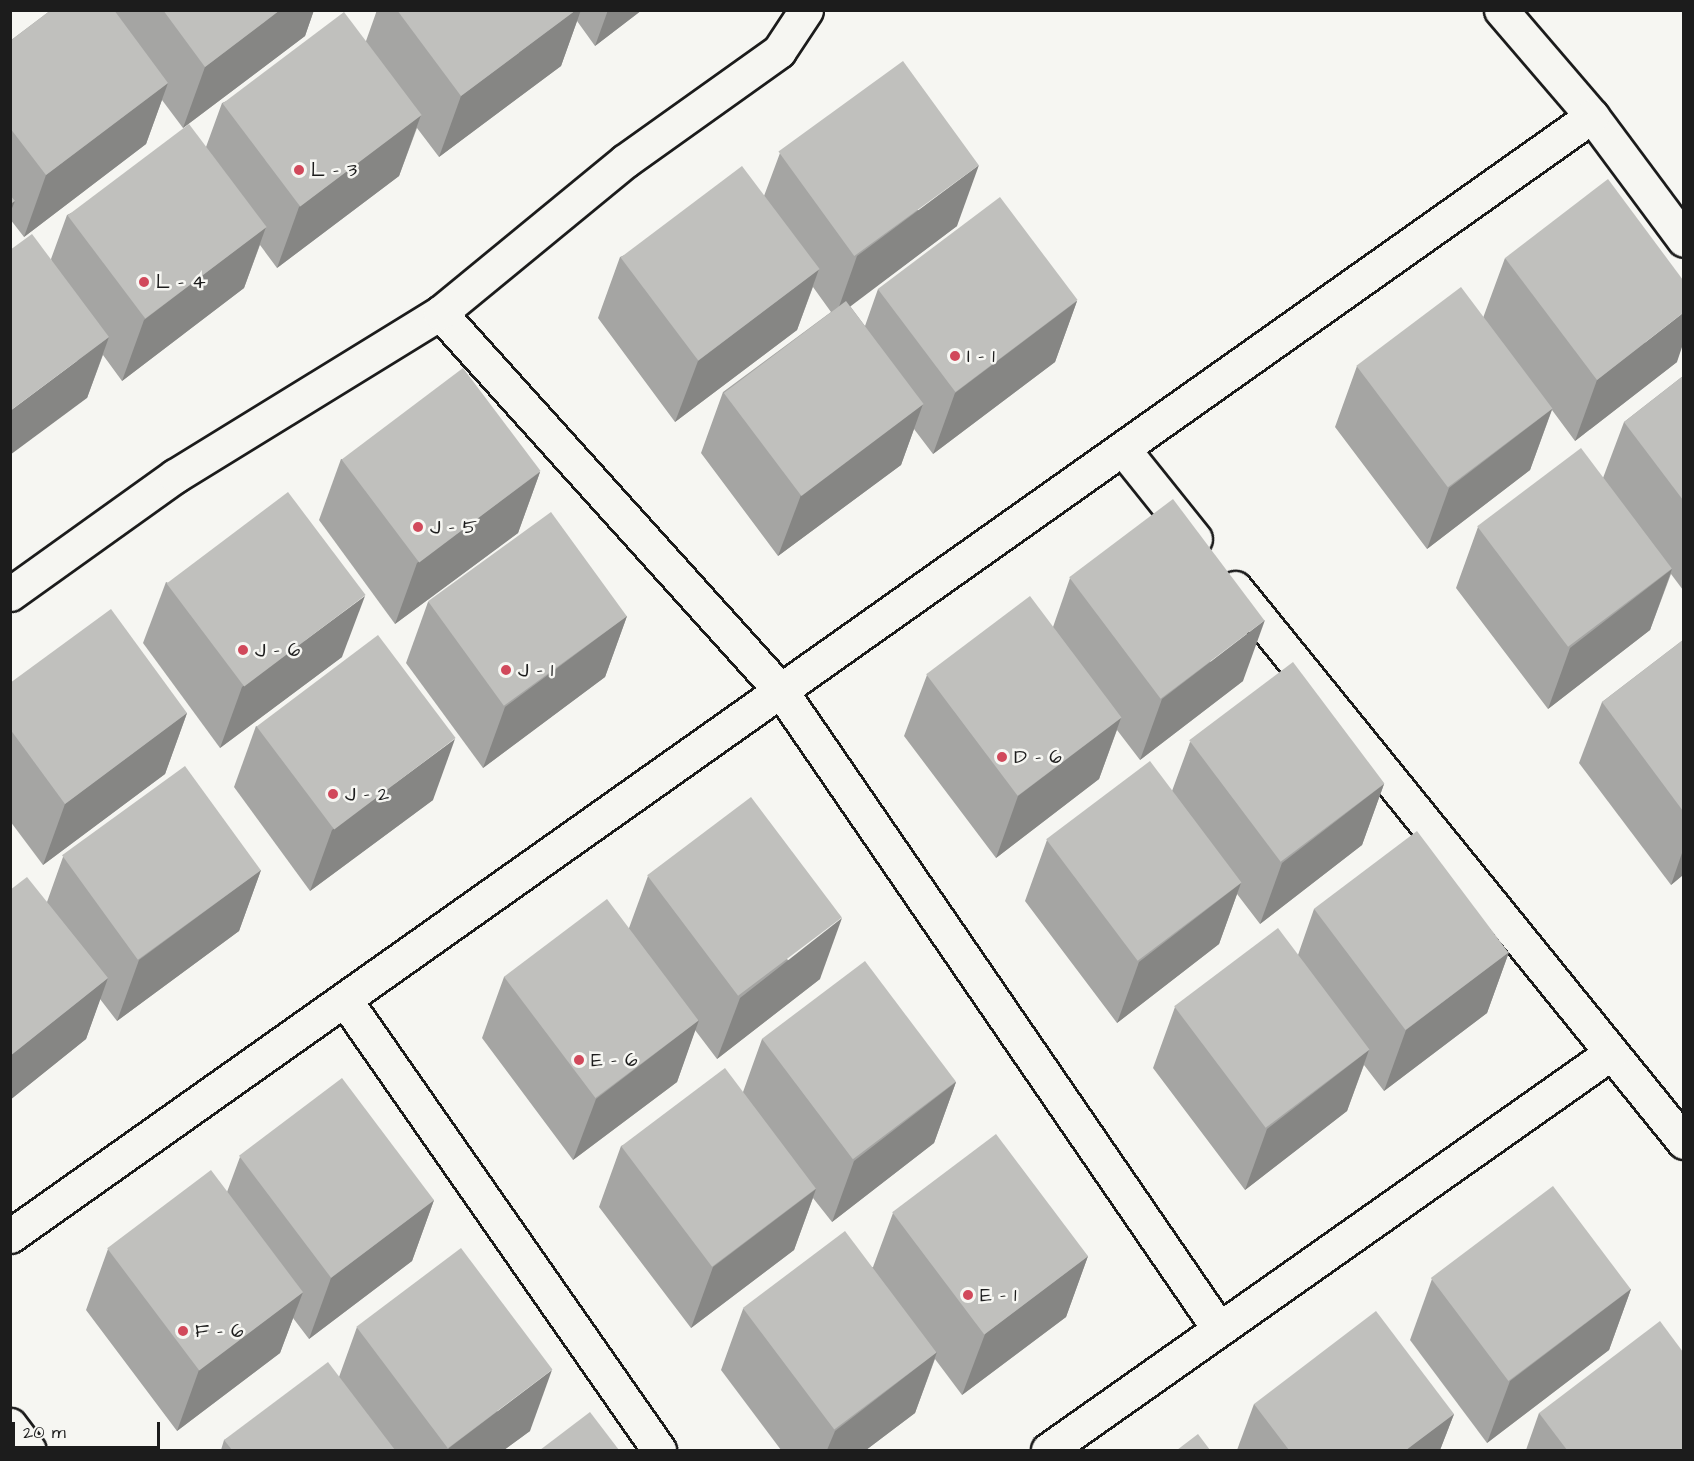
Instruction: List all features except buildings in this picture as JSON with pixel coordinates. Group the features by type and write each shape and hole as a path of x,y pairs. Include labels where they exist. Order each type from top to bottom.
{"street":[{"path":"10,594 175,476 440,313 625,161 779,51 806,10"},
{"path":"1501,10 1592,116 1683,240"},
{"path":"10,1236 1592,116"},
{"path":"440,313 782,690 1219,1329"},
{"path":"1123,449 1683,1142"},
{"path":"345,1000 659,1450"},
{"path":"1048,1450 1611,1053"},
{"path":"10,1425 29,1450"}],"place":[{"name":"L - 3","path":"299,170"},
{"name":"L - 4","path":"144,282"},
{"name":"I - 1","path":"955,356"},
{"name":"J - 5","path":"418,527"},
{"name":"J - 6","path":"243,650"},
{"name":"J - 1","path":"506,670"},
{"name":"D - 6","path":"1002,757"},
{"name":"J - 2","path":"333,794"},
{"name":"E - 6","path":"579,1060"},
{"name":"E - 1","path":"968,1295"},
{"name":"F - 6","path":"183,1331"}]}
